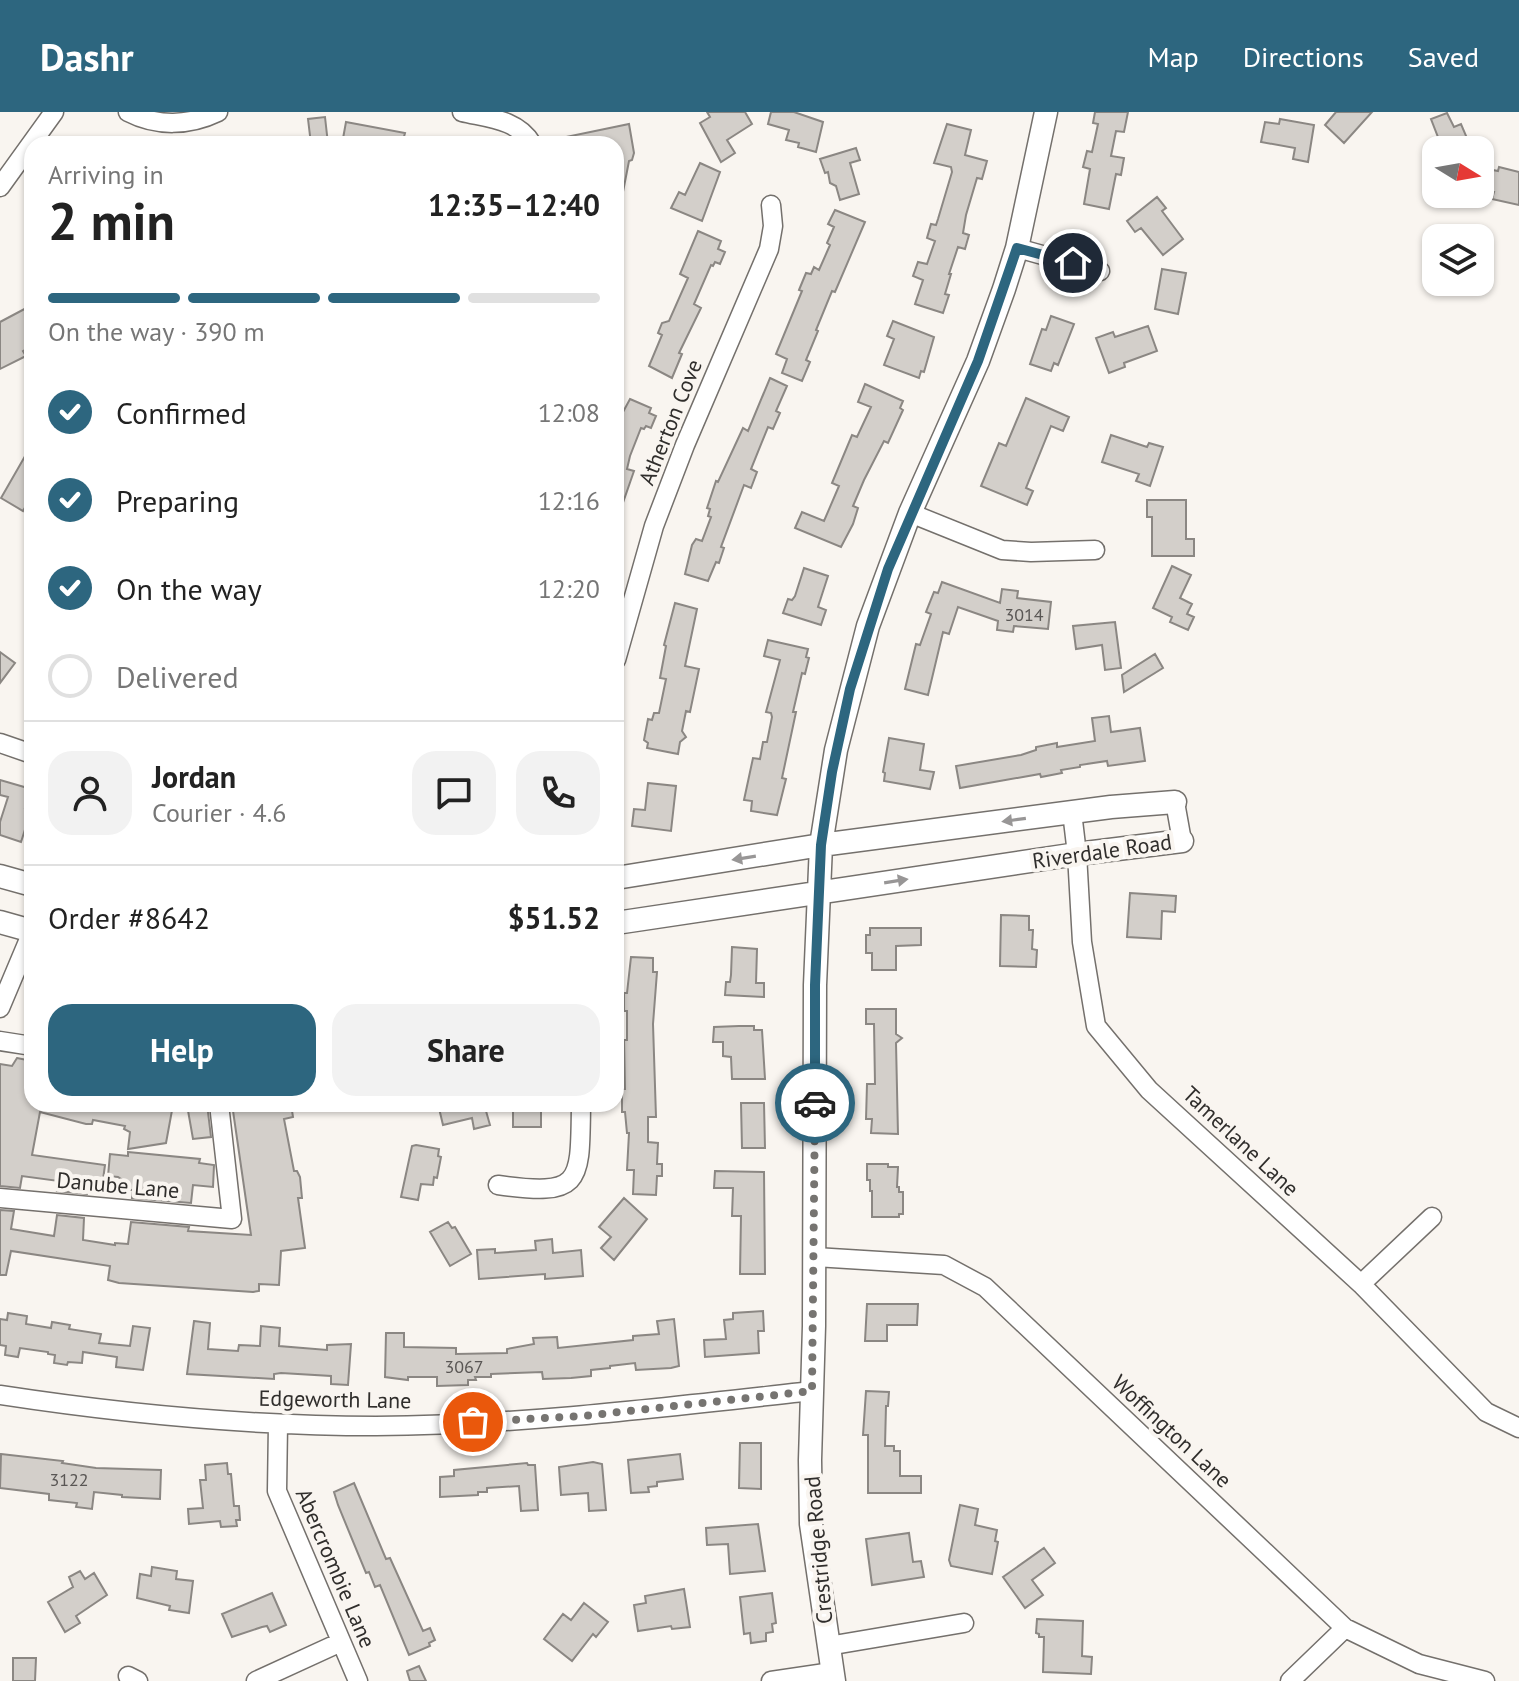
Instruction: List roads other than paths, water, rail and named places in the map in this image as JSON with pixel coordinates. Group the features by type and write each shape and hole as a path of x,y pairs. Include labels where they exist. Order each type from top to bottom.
{"street":[{"path":"37,136 54,112"},
{"path":"128,112 142,119 181,123 218,112"},
{"path":"462,112 512,125 524,136"},
{"name":"Crestridge Road","path":"833,1677 811,1524 815,985 821,845 836,750 868,626 910,513 978,361 1017,248 1046,112"},
{"path":"0,187 24,154"},
{"name":"Atherton Cove","path":"624,632 654,526 685,445 769,249 773,226 771,205"},
{"path":"1017,248 1100,271"},
{"path":"910,513 1002,550 1095,550"},
{"path":"0,743 24,751"},
{"name":"Riverdale Road","path":"624,877 821,845 1072,812 1175,802 1182,841 624,922"},
{"name":"Tamerlane Lane","path":"1072,812 1082,942 1096,1026 1149,1090 1361,1284 1486,1412 1519,1428"},
{"path":"0,876 24,883"},
{"path":"0,922 24,929"},
{"path":"0,1008 24,950"},
{"path":"0,1041 24,1045"},
{"name":"Danube Lane","path":"0,1198 232,1219 220,1112"},
{"path":"498,1185 551,1190 562,1187 570,1180 580,1154 581,1112"},
{"path":"1361,1284 1432,1217"},
{"name":"Woffington Lane","path":"815,1257 944,1265 985,1287 1345,1628 1419,1664 1485,1681"},
{"name":"Edgeworth Lane","path":"0,1395 165,1415 278,1424 377,1426 624,1413 812,1391"},
{"name":"Abercrombie Lane","path":"278,1424 277,1491 358,1681"},
{"path":"828,1646 964,1623"},
{"path":"1290,1681 1345,1628"},
{"path":"256,1681 341,1642"},
{"path":"771,1681 833,1677"}]}
